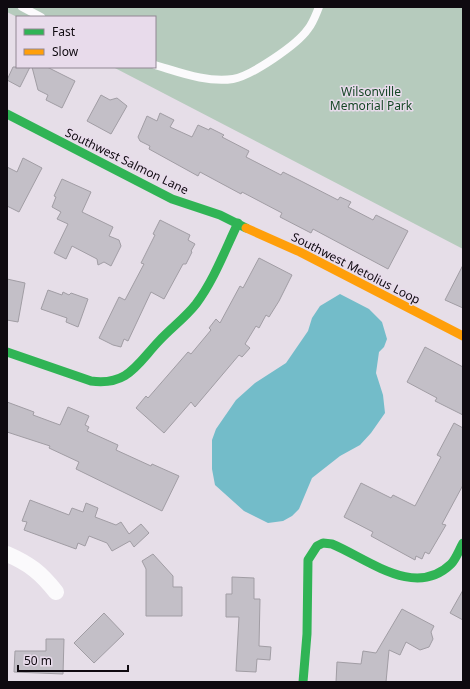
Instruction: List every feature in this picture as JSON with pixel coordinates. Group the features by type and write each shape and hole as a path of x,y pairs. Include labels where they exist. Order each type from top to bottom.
{"street":[{"name":"Southwest Salmon Lane","path":"7,114 172,199 220,215 238,223"},
{"name":"Southwest Metolius Loop","path":"238,223 270,240 300,252 463,336"},
{"path":"7,352 91,382 104,384 116,383 131,373 160,340 198,301 238,223"},
{"path":"303,682 308,606 308,560 314,549 323,543 338,546 397,575 417,580 432,578 446,569 452,563 463,543"},
{"path":"7,554 35,569 45,577 56,592"}],"lane":[{"path":"22,7 39,16"},
{"path":"156,65 202,78 233,79 267,63 292,45 308,29 319,7"}],"green space":[{"name":"Wilsonville Memorial Park","path":"7,7 463,7 463,249 115,68 156,68 156,16 16,16 7,12"}],"water":[{"path":"340,294 369,309 382,322 387,339 384,347 379,352 376,373 383,395 385,413 371,433 360,445 340,456 312,478 299,509 292,516 283,521 268,523 244,511 215,485 212,469 212,440 216,429 236,400 255,383 286,363 308,331 312,318 320,306"}],"building":[{"path":"13,67 30,68 20,87 7,80"},
{"path":"32,68 49,68 75,81 62,108 46,100 48,95 38,90"},
{"path":"101,95 110,100 117,98 127,106 111,134 87,121"},
{"path":"160,113 174,120 170,127 192,137 198,125 209,130 210,128 224,135 222,137 249,151 246,157 281,175 283,172 338,200 340,197 351,202 348,207 373,220 376,215 408,231 388,269 313,229 311,233 280,217 282,213 242,192 241,194 200,172 198,176 149,149 150,146 140,141 138,137 147,116 157,121"},
{"path":"23,158 42,168 19,212 7,206 7,167 17,172"},
{"path":"62,179 91,192 82,212 113,227 109,236 119,240 121,246 111,266 104,262 98,265 97,259 72,246 66,259 54,253 68,224 57,219 61,212 52,207 56,197 54,196"},
{"path":"160,220 190,235 188,240 195,244 191,251 192,252 186,264 183,264 164,299 151,292 128,341 124,339 121,347 113,345 99,338 119,297 125,300 144,264 141,263 155,235 153,234"},
{"path":"259,258 292,275 279,301 269,317 266,315 259,328 256,326 245,344 250,348 242,357 239,355 195,407 191,402 164,433 136,408 146,396 148,398 188,352 191,354 211,330 209,328 216,319 220,323 240,286 243,288"},
{"path":"463,265 463,308 445,300"},
{"path":"7,279 25,283 18,322 7,320"},
{"path":"48,290 62,295 63,292 69,295 71,293 88,299 78,327 66,322 67,318 41,309"},
{"path":"425,347 463,367 463,415 435,401 437,398 407,382"},
{"path":"7,402 34,412 33,415 60,425 68,407 89,416 85,425 89,427 87,431 118,445 116,450 151,466 152,464 179,476 162,511 76,469 79,462 49,448 50,446 7,432"},
{"path":"454,423 463,428 463,485 442,524 446,525 429,554 425,552 422,559 416,556 415,560 371,536 373,532 344,517 361,483 391,498 393,495 415,506 441,457 437,455"},
{"path":"30,500 69,515 72,508 83,512 86,503 98,508 95,517 116,525 121,522 129,534 141,524 149,533 134,547 130,541 112,551 107,543 89,536 85,546 78,543 76,549 24,530 27,522 22,521"},
{"path":"153,554 173,576 173,587 182,587 182,616 146,616 146,569 142,561"},
{"path":"232,577 254,578 254,599 260,599 259,646 271,647 270,660 257,659 256,672 236,671 239,617 226,617 226,594 232,594"},
{"path":"463,590 463,620 450,613"},
{"path":"402,609 434,626 431,632 433,639 429,647 420,650 406,642 400,655 389,650 386,682 336,682 337,662 361,664 363,651 376,653"},
{"path":"104,613 124,634 94,663 74,643"},
{"path":"46,639 64,639 63,674 14,672 15,651 46,651"}],"traffic: fast":[{"path":"7,114 172,199 220,215 246,228"},
{"path":"7,352 91,381 104,382 123,377 131,372 196,304 214,275 238,223"},
{"path":"303,682 307,634 308,560 317,546 323,543 332,544 392,573 407,577 422,578 437,574 451,564 463,543"}],"traffic: slow":[{"path":"246,228 300,252 463,336"}]}
